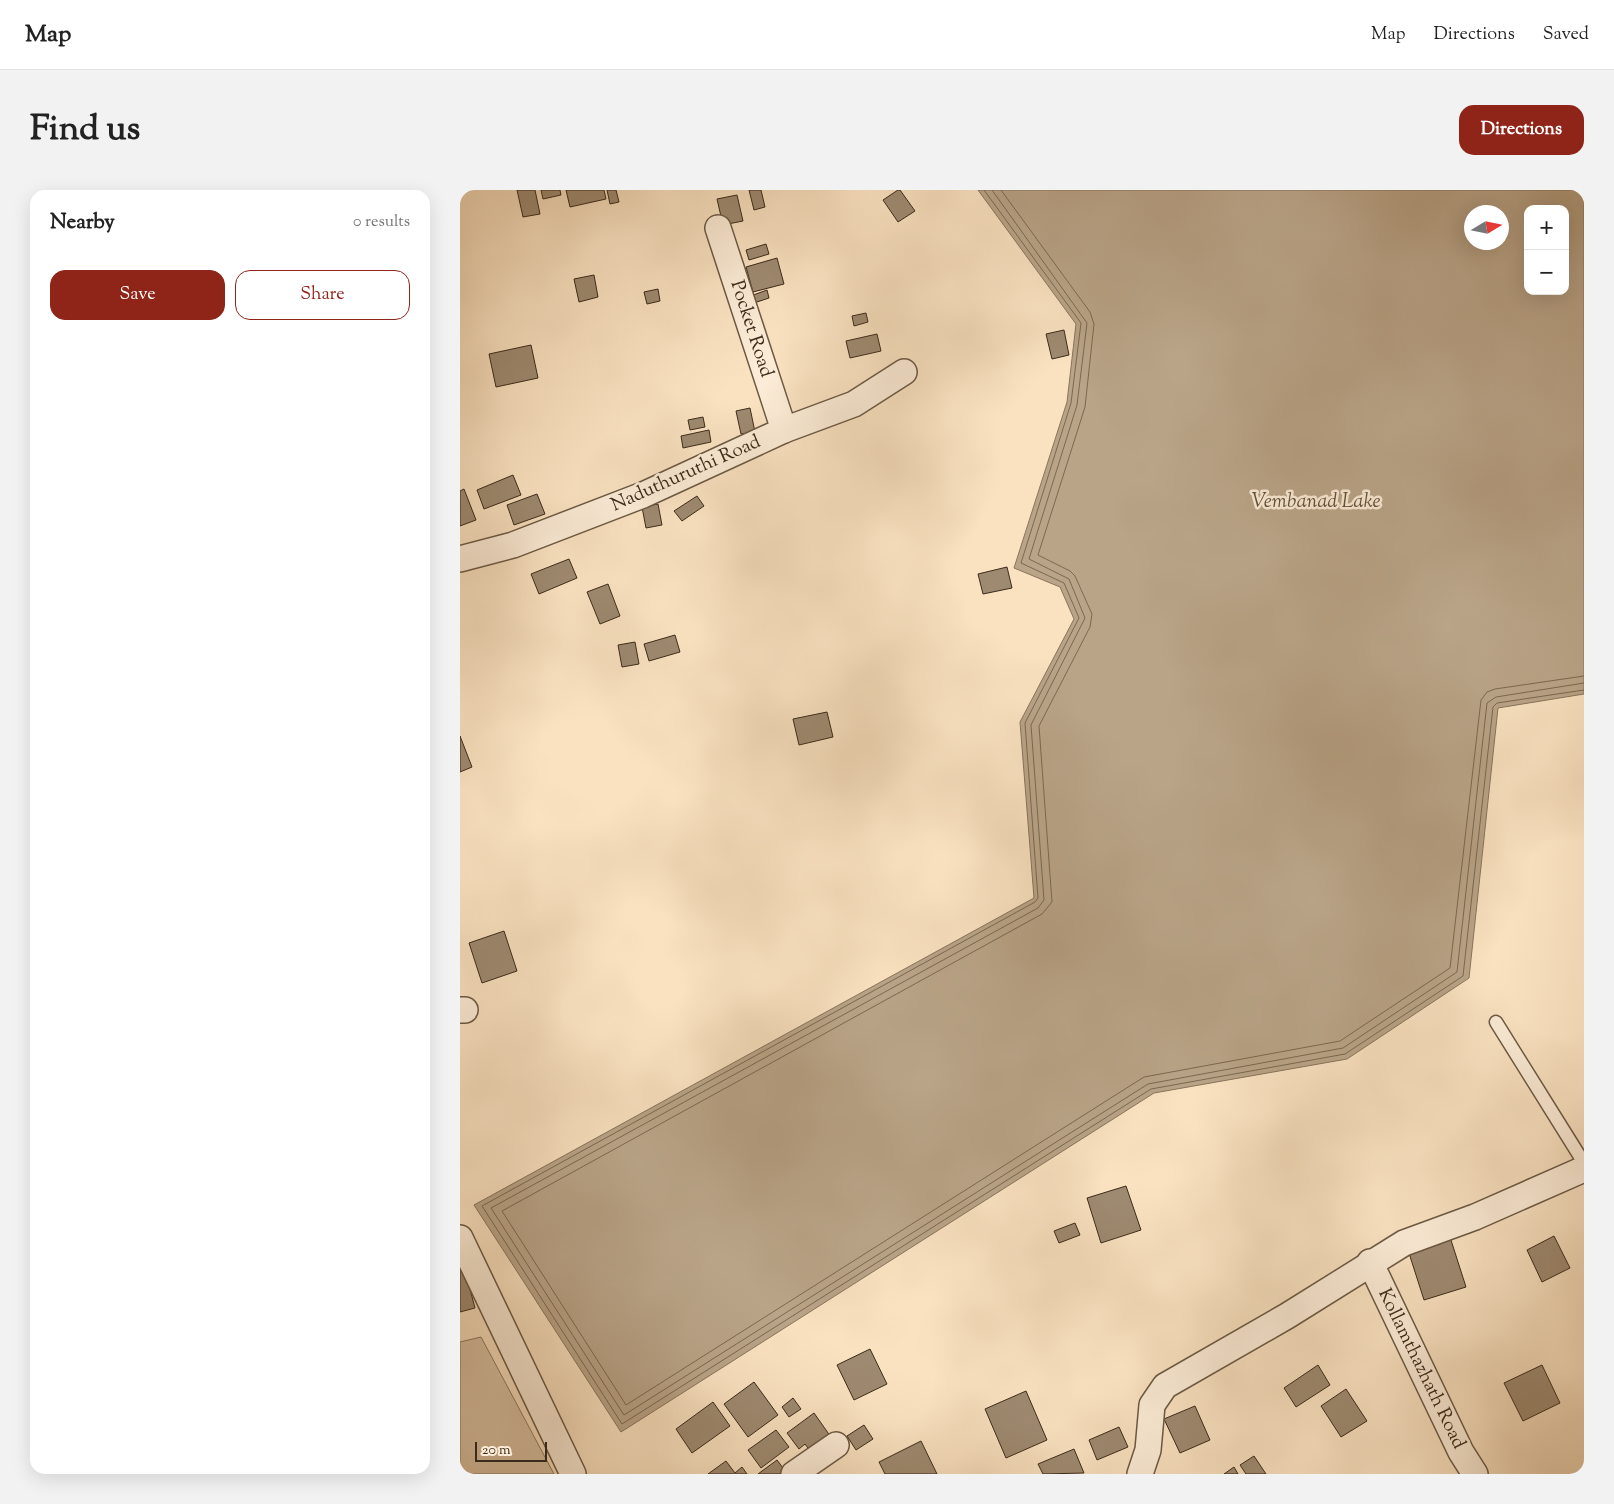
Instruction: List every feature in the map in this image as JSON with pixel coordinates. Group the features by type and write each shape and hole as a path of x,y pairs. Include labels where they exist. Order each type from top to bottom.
{"street":[{"name":"Pocket Road","path":"718,228 784,430"},
{"name":"Naduthuruthi Road","path":"460,559 513,545 643,495 784,430 854,404 904,372"},
{"path":"1140,1474 1148,1450 1152,1405 1165,1386 1286,1316 1370,1262 1404,1243 1475,1217 1584,1168"},
{"path":"460,1238 573,1474"},
{"name":"Kollamthazhath Road","path":"1370,1262 1461,1452 1475,1474"},
{"path":"794,1474 836,1445"}],"lane":[{"path":"1496,1022 1584,1163"}],"shaded area":[{"path":"481,1337 554,1474 460,1474 460,1342"}],"water":[{"name":"Vembanad Lake","path":"978,190 1584,190 1584,694 1498,708 1469,978 1347,1059 1154,1093 621,1432 474,1205 1034,898 1020,722 1074,619 1060,587 1014,568 1067,402 1076,324"}],"building":[{"path":"517,190 535,190 540,214 523,217"},
{"path":"541,190 560,190 561,195 543,199"},
{"path":"566,190 604,190 606,199 570,207"},
{"path":"607,190 616,190 619,202 610,204"},
{"path":"749,190 761,190 765,207 754,210"},
{"path":"900,190 915,211 898,222 883,200"},
{"path":"737,195 743,221 723,225 717,199"},
{"path":"766,244 769,254 749,260 746,250"},
{"path":"777,258 784,284 753,292 746,267"},
{"path":"594,275 598,297 579,302 574,279"},
{"path":"658,289 660,301 647,304 644,292"},
{"path":"767,290 769,298 751,304 748,297"},
{"path":"866,313 868,322 854,326 852,316"},
{"path":"1064,330 1069,355 1052,359 1046,334"},
{"path":"877,334 881,351 850,358 846,341"},
{"path":"531,345 538,378 496,387 489,354"},
{"path":"750,408 755,432 741,434 736,411"},
{"path":"703,417 705,427 690,430 688,420"},
{"path":"709,430 711,442 683,448 681,436"},
{"path":"513,475 521,495 484,509 477,490"},
{"path":"464,489 476,520 460,526 460,491"},
{"path":"537,494 545,514 514,525 507,505"},
{"path":"697,496 704,506 682,521 674,511"},
{"path":"658,504 662,525 646,528 642,507"},
{"path":"569,559 577,578 539,594 531,574"},
{"path":"1007,567 1012,588 983,594 978,574"},
{"path":"608,584 620,616 600,624 587,592"},
{"path":"675,635 680,652 649,661 644,644"},
{"path":"635,642 639,664 622,667 618,645"},
{"path":"827,712 833,737 799,745 793,719"},
{"path":"460,736 472,767 460,772"},
{"path":"504,931 517,971 482,983 469,943"},
{"path":"1126,1186 1141,1230 1101,1243 1087,1198"},
{"path":"1075,1223 1080,1235 1059,1243 1054,1231"},
{"path":"1554,1236 1570,1268 1542,1282 1527,1250"},
{"path":"1450,1237 1466,1287 1424,1300 1408,1250"},
{"path":"460,1259 462,1259 475,1308 460,1312"},
{"path":"870,1349 887,1384 854,1400 837,1365"},
{"path":"1318,1365 1330,1385 1296,1407 1284,1388"},
{"path":"1542,1365 1560,1403 1523,1421 1504,1383"},
{"path":"754,1382 778,1415 748,1437 724,1404"},
{"path":"1346,1389 1367,1421 1341,1437 1321,1406"},
{"path":"1026,1391 1047,1440 1006,1458 985,1409"},
{"path":"793,1398 801,1409 789,1417 782,1407"},
{"path":"713,1402 730,1426 692,1453 676,1429"},
{"path":"1195,1406 1210,1440 1180,1453 1164,1419"},
{"path":"814,1413 833,1440 813,1455 805,1444 799,1449 787,1433"},
{"path":"864,1425 873,1439 856,1450 847,1436"},
{"path":"1119,1427 1128,1447 1097,1460 1089,1440"},
{"path":"776,1430 789,1447 761,1468 748,1450"},
{"path":"921,1441 937,1474 885,1474 879,1462"},
{"path":"1074,1449 1084,1473 1043,1474 1038,1464"},
{"path":"1254,1456 1266,1474 1246,1474 1240,1465"},
{"path":"777,1460 786,1472 783,1474 758,1474"},
{"path":"726,1461 735,1473 742,1467 747,1474 708,1474"},
{"path":"1234,1467 1238,1474 1224,1474"}]}
